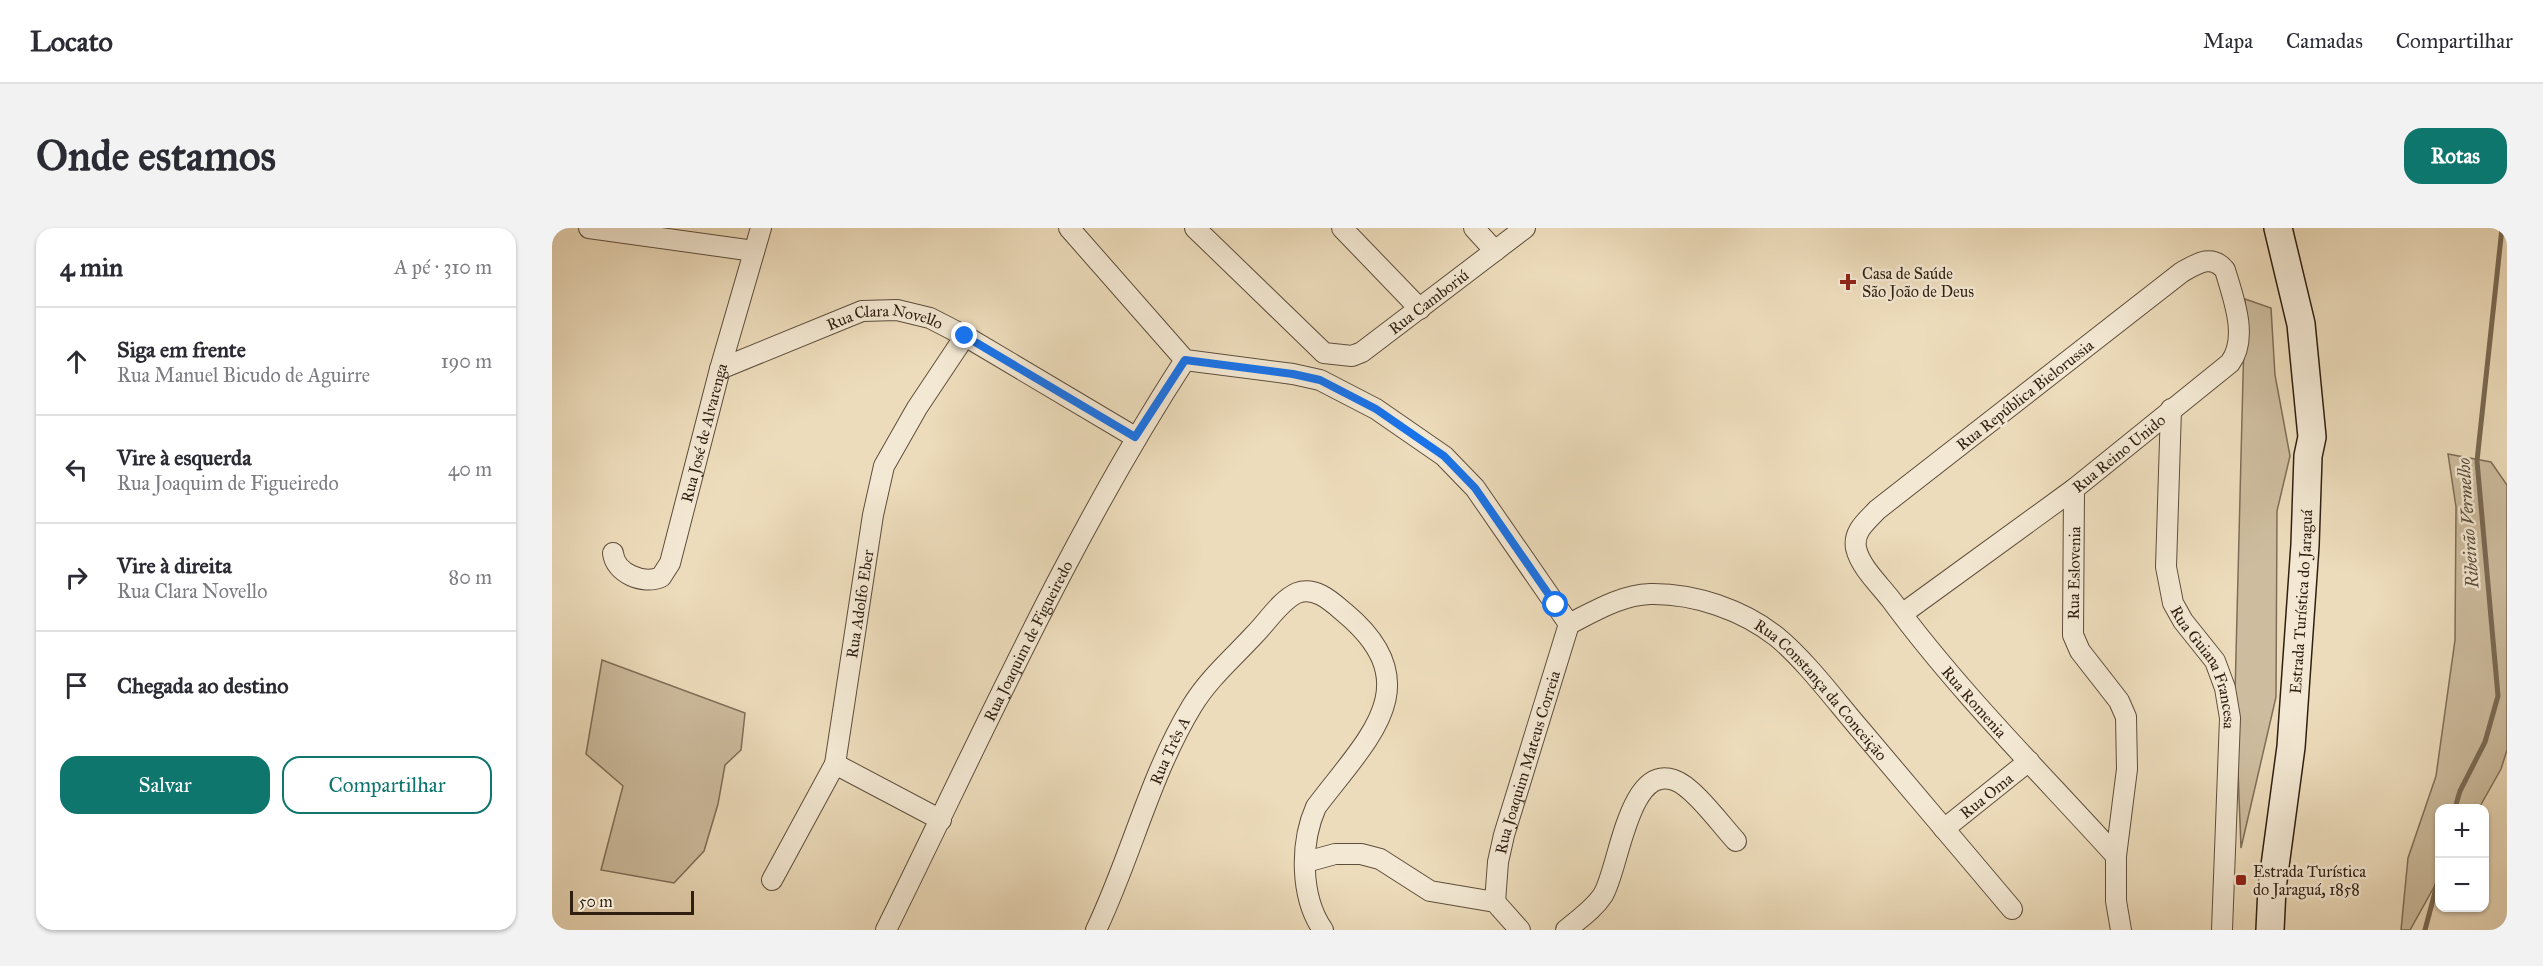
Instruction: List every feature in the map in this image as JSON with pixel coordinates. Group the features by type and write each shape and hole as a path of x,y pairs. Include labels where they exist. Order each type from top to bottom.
{"main road":[{"name":"Estrada Turística do Jaraguá","path":"2262,228 2289,332 2308,456"},
{"name":"Estrada Turística do Jaraguá","path":"2278,228 2301,324 2308,368 2312,437 2308,456 2291,747 2291,864 2287,930"},
{"name":"Estrada Turística do Jaraguá","path":"2270,930 2272,888 2291,747"}],"street":[{"path":"589,228 754,251"},
{"name":"Rua José de Alvarenga","path":"613,553 614,561 623,571 647,580 661,578 670,563 720,369 761,228"},
{"path":"1069,228 1185,360 1293,374 1320,380 1376,409 1444,456 1475,488 1569,624"},
{"name":"Rua Camboriú","path":"1195,228 1324,353 1352,356 1393,330 1525,228"},
{"path":"1342,228 1420,309"},
{"path":"1474,228 1495,251"},
{"name":"Rua Reino Unido","path":"1902,614 2074,489 2230,363 2236,355 2239,342 2238,327 2225,270 2212,260 2200,262"},
{"name":"Rua República Bielorussia","path":"1856,534 1863,524 1887,503 2182,272 2200,262"},
{"name":"Rua Clara Novello","path":"720,369 862,311 897,310 930,318 965,336 1135,437"},
{"name":"Rua Adolfo Eber","path":"772,880 835,764 873,515 884,466 917,408 965,336"},
{"name":"Rua Joaquim de Figueiredo","path":"886,930 1055,584 1135,437 1185,360"},
{"name":"Rua Guiana Francesa","path":"2171,409 2166,567 2173,603 2183,621 2215,661 2225,688 2230,718 2222,930"},
{"name":"Rua Eslovenia","path":"2074,489 2073,635 2080,651 2119,701 2126,717 2127,769 2116,856"},
{"name":"Rua Romenia","path":"1856,534 1859,558 1960,687 2116,856"},
{"name":"Rua Três A","path":"1096,930 1118,885 1176,734 1193,703 1212,679 1287,600 1306,592 1325,597 1363,628 1382,655 1388,674 1388,690 1384,709 1374,730 1316,807 1310,820 1306,862"},
{"name":"Rua Constança da Conceição","path":"1569,624 1624,598 1649,594 1677,595 1703,601 1746,617 1777,638 1801,663 2012,909"},
{"name":"Rua Joaquim Mateus Correia","path":"1495,902 1498,862 1504,835 1569,624"},
{"name":"Rua Oma","path":"1944,829 2029,761"},
{"path":"835,764 940,820"},
{"path":"1566,930 1602,895 1629,814 1647,785 1655,780 1675,780 1688,789 1736,841"},
{"path":"1323,930 1309,902 1306,862 1335,854 1360,854 1380,859 1430,891 1495,902 1520,930"},
{"path":"2116,856 2116,901 2121,930"}],"shaded area":[{"path":"2245,299 2271,308 2275,375 2290,456 2277,511 2276,697 2241,848 2235,694"},
{"path":"2448,454 2491,462 2507,485 2507,750 2501,769 2481,804 2435,804 2435,885 2410,930 2401,930 2408,858 2436,776 2455,640 2456,507"},
{"path":"602,660 745,713 741,750 725,765 718,804 704,851 674,883 601,870 623,786 586,754"}],"waterway":[{"name":"Ribeirão Vermelho","path":"2456,804 2460,791 2485,742 2498,696 2477,461 2502,228"},
{"name":"Ribeirão Vermelho","path":"2425,930 2435,892"}],"place":[{"name":"Casa de Saúde São João de Deus","path":"1848,282"},
{"name":"Estrada Turística do Jaraguá, 1858","path":"2241,880"}],"route":[{"path":"965,336 1135,437 1185,360 1293,374 1320,380 1349,393 1444,456 1475,488 1513,539 1556,605"}]}
